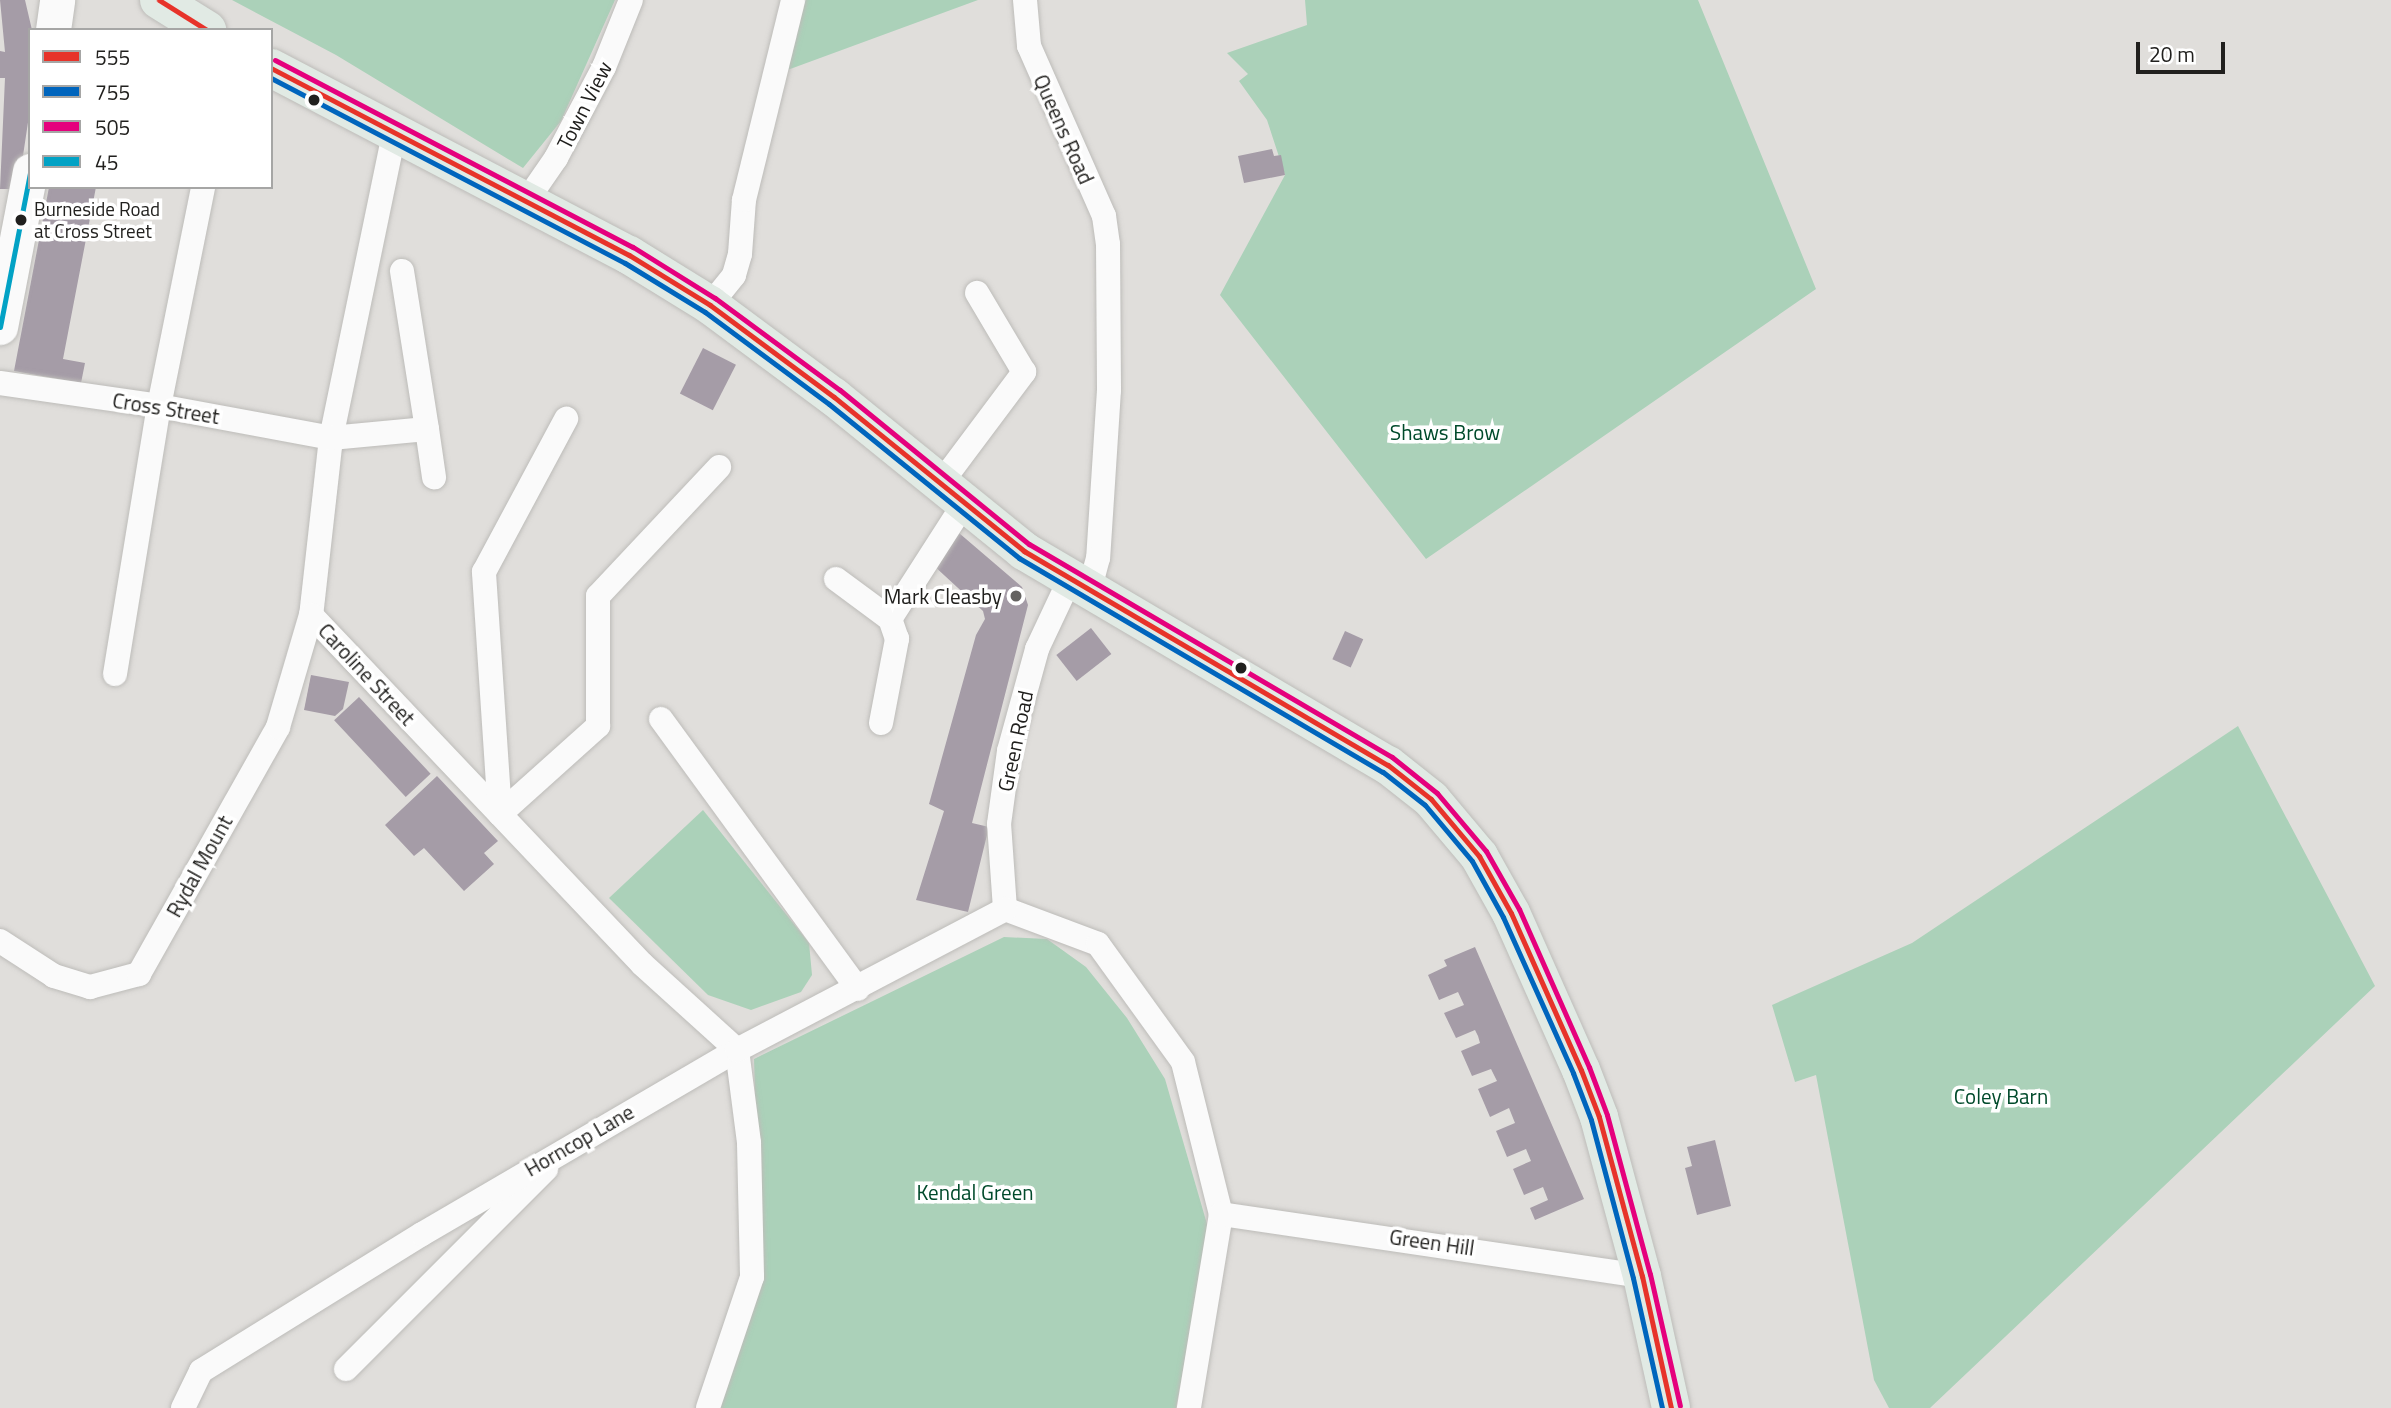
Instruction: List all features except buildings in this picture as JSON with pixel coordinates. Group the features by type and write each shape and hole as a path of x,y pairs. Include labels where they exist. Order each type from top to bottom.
{"highway":[{"path":"159,0 204,28"},
{"path":"273,69 629,256 710,305 953,493 1079,586 1388,765 1457,827 1511,913 1599,1117 1642,1276 1671,1408"}],"street":[{"path":"52,28 57,0"},
{"name":"Town View","path":"525,203 556,158 604,67 631,0"},
{"path":"710,305 734,275 740,254 744,200 793,0"},
{"name":"Queens Road","path":"1025,0 1033,58 1104,216 1108,244 1109,390 1098,558 1079,586"},
{"name":"Caroline Street","path":"394,134 331,438 311,615 642,964 737,1050"},
{"path":"0,327 28,181"},
{"path":"115,674 159,406 203,189"},
{"path":"402,271 435,477"},
{"path":"890,618 953,493 1024,372 977,293"},
{"name":"Cross Street","path":"0,383 159,406 331,438 427,429"},
{"path":"500,814 484,572 566,419"},
{"path":"500,814 598,726 598,596 719,467"},
{"path":"836,579 890,618 897,639 881,723"},
{"name":"Green Road","path":"1004,909 999,824 1009,751 1037,649 1079,586"},
{"name":"Rydal Mount","path":"0,941 54,976 90,987 139,974 278,727 311,615"},
{"path":"661,719 858,989"},
{"path":"1004,909 1098,944 1183,1062 1221,1214 1189,1408"},
{"name":"Horncop Lane","path":"201,1371 573,1142 737,1050 858,989 1004,909"},
{"path":"708,1408 752,1277 749,1143 737,1050"},
{"path":"346,1369 573,1142"},
{"name":"Green Hill","path":"1221,1214 1642,1276"},
{"path":"183,1408 201,1371"},
{"path":"200,1408 201,1371"}],"green space":[{"path":"232,0 615,0 561,121 523,168 336,55"},
{"path":"801,0 978,0 782,72"},
{"name":"Shaws Brow","path":"1305,0 1698,0 1816,289 1426,559 1220,295 1285,175 1267,120 1239,81 1248,74 1227,53 1307,25"},
{"name":"Coley Barn","path":"2238,726 2375,986 1930,1408 1889,1408 1874,1380 1816,1075 1795,1082 1772,1005 1912,943"},
{"path":"703,810 809,943 812,975 801,992 751,1010 708,995 609,898"},
{"name":"Kendal Green","path":"1004,937 1047,939 1086,967 1127,1018 1165,1079 1209,1231 1176,1408 718,1408 760,1276 754,1059"}],"transit line":[{"name":"555","path":"159,0 204,28"},
{"name":"505","path":"275,60 633,247 715,298 840,390 1029,544 1392,757 1437,793 1486,851 1519,909 1589,1067 1607,1115 1650,1274 1680,1406"},
{"name":"555","path":"273,69 629,255 710,305 834,397 1024,551 1388,765 1431,799 1479,856 1511,913 1581,1070 1599,1117 1642,1276 1671,1408"},
{"name":"755","path":"273,79 625,263 705,312 829,404 1019,558 1383,772 1425,805 1472,861 1503,917 1573,1073 1591,1120 1633,1278 1662,1408"},
{"name":"45","path":"0,327 28,182"}],"place":[{"name":"Burneside Road at Cross Street","path":"21,220"},
{"name":"Mark Cleasby","path":"1016,596"}]}
